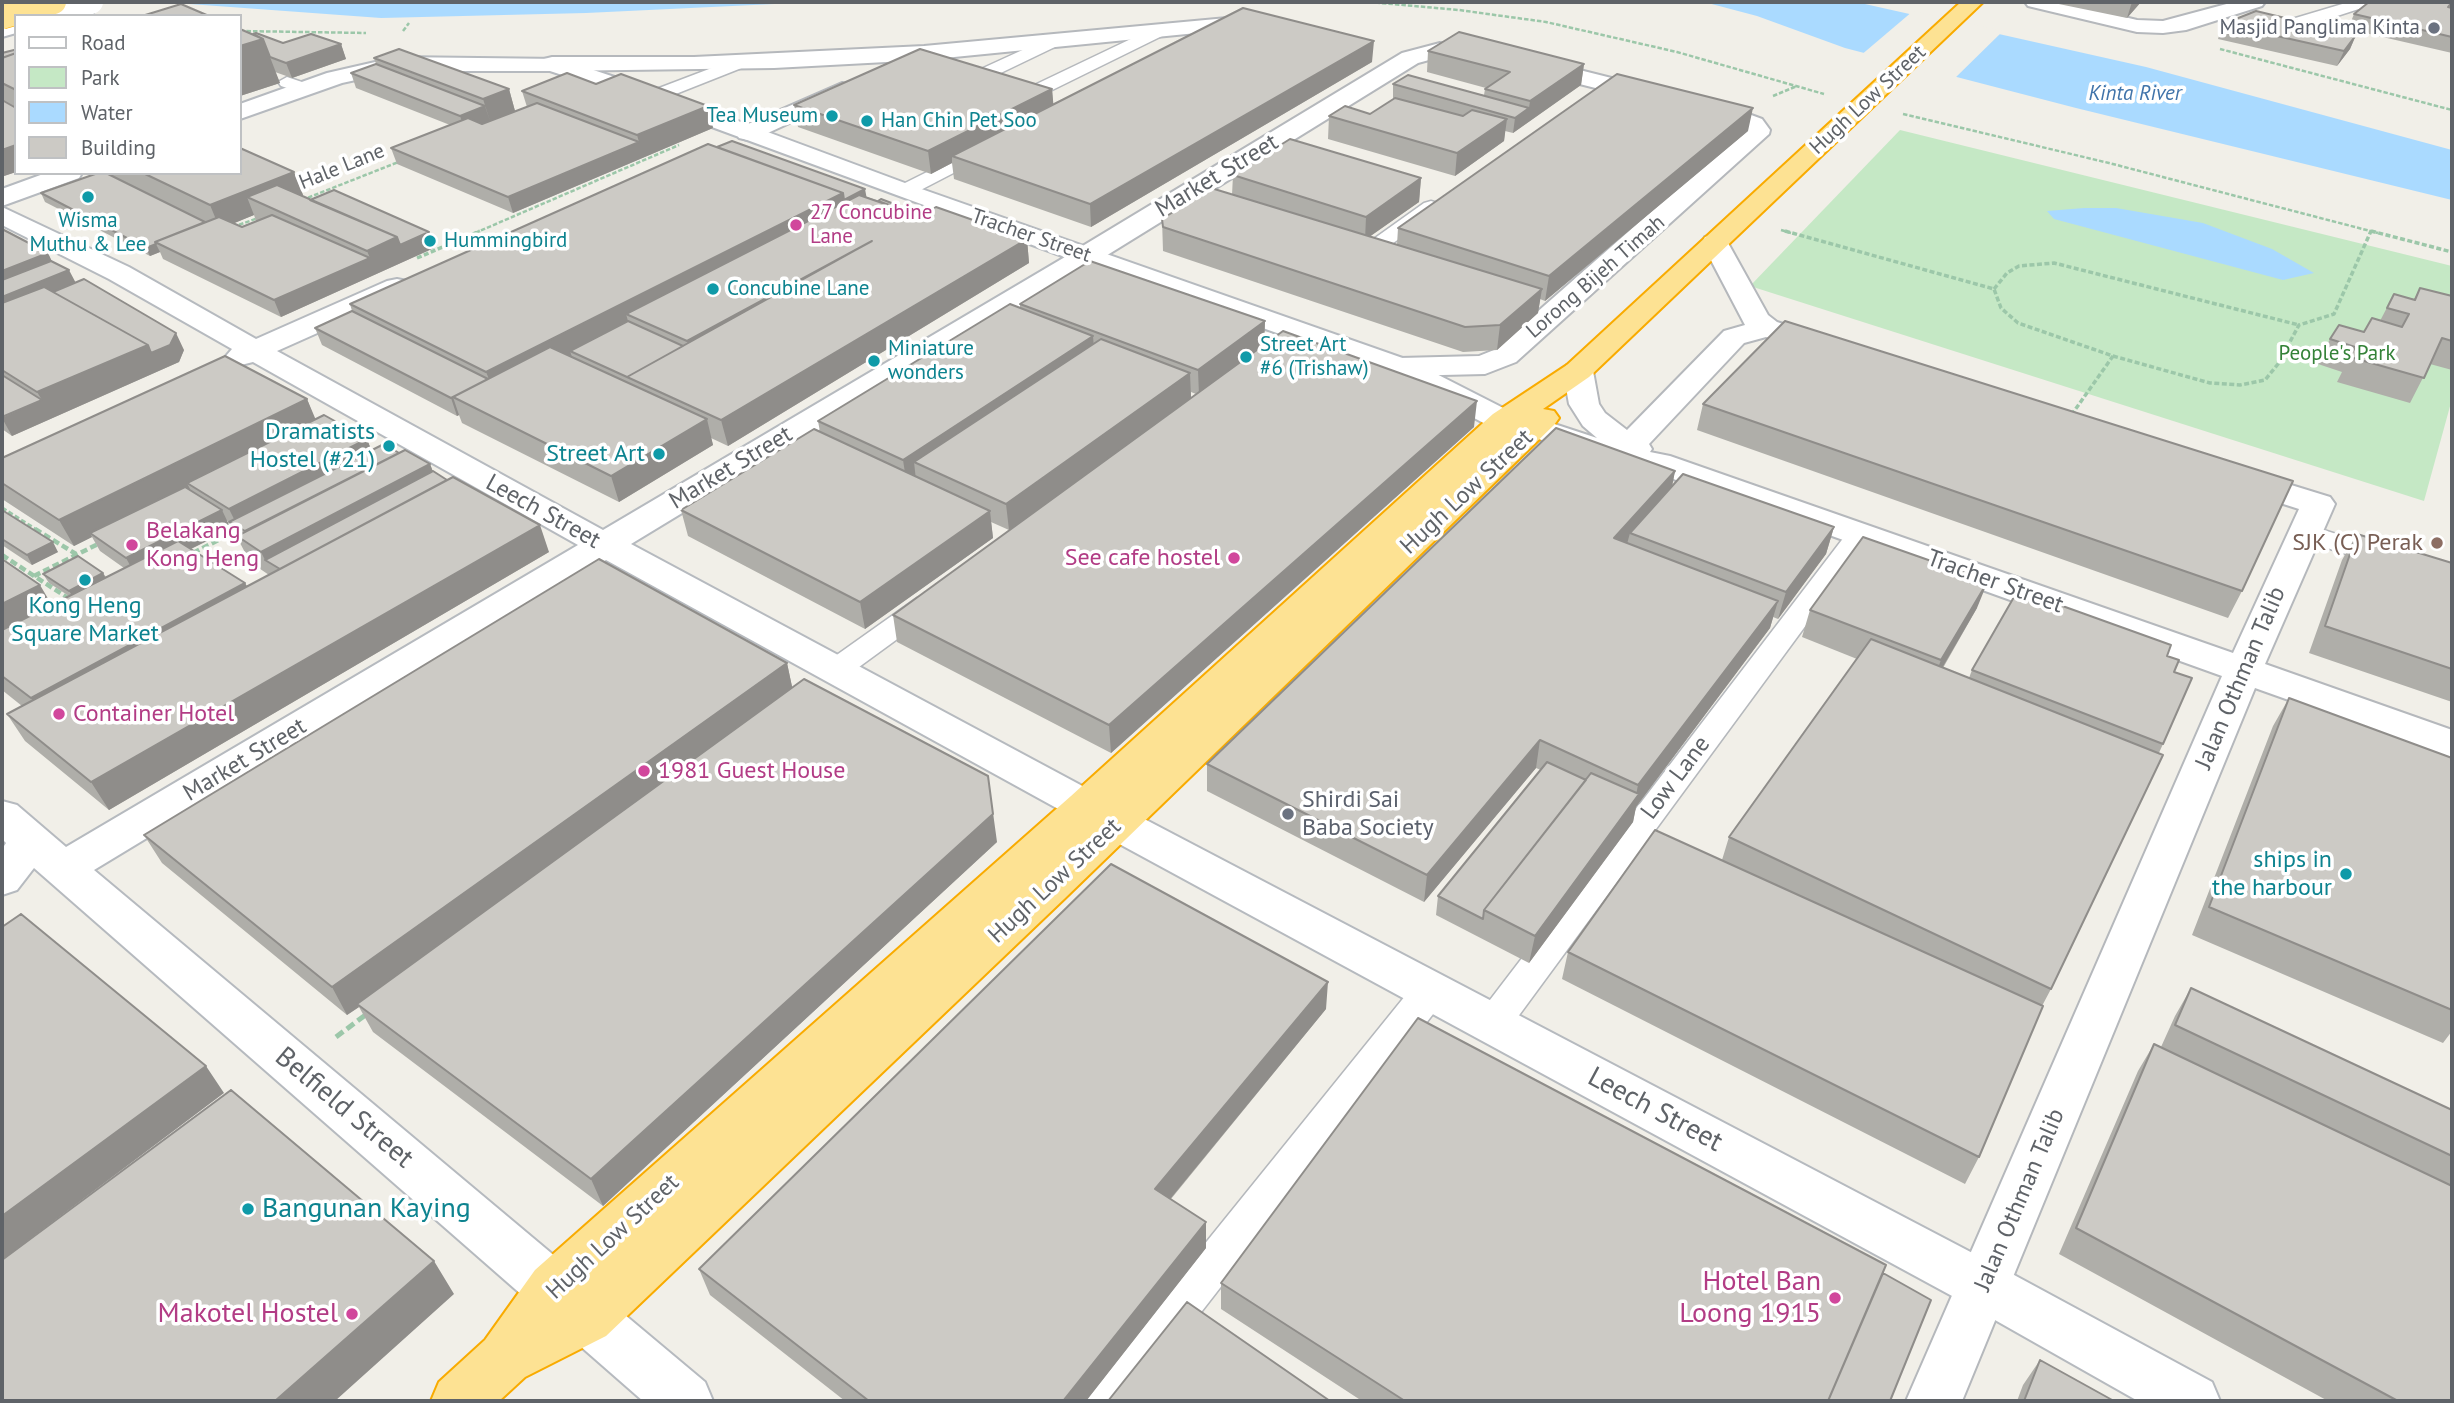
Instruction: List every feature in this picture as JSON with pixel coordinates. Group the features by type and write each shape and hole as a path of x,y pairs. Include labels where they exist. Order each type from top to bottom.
{"highway":[{"path":"2,17 54,2"},
{"name":"Hugh Low Street","path":"460,1401 1101,815 1973,2"}],"street":[{"path":"58,14 91,2"},
{"path":"2035,2 2149,27 2178,25 2255,2"},
{"path":"242,111 296,86 397,64 738,62 918,56 1227,24 1244,25 1283,35"},
{"name":"Market Street","path":"32,842 603,545 1086,256 1410,58 1440,50 1476,51 1727,114 1754,124"},
{"path":"711,149 737,129 868,79 918,56"},
{"path":"1373,58 1398,65"},
{"name":"Tracher Street","path":"552,64 652,97 904,191 1400,367 1520,424 1605,452 1645,454 1860,534 2452,744"},
{"name":"Lorong Bijeh Timah","path":"1400,367 1485,365 1505,356 1543,309 1757,134 1758,130 1754,124"},
{"path":"2,198 64,175"},
{"name":"Leech Street","path":"2,215 119,273 257,349 363,413 834,671 1984,1286 2192,1401"},
{"path":"1715,243 1748,308 1767,328 1858,357"},
{"path":"219,366 412,270"},
{"path":"1578,371 1584,404 1594,419 1610,433 1645,454 1734,337 1767,328"},
{"name":"Jalan Othman Talib","path":"1934,1401 2244,670 2318,503 2212,470"},
{"path":"2,879 32,842"},
{"name":"Belfield Street","path":"32,842 685,1401"}],"lane":[{"path":"2288,26 2365,2"},
{"path":"1191,43 1227,24"},
{"path":"1016,90 1158,31"},
{"path":"963,74 1053,41"},
{"path":"918,56 963,74 1056,102"},
{"path":"652,97 738,62"},
{"path":"1582,99 1605,83"},
{"path":"904,191 1010,137"},
{"path":"1187,193 1213,202"},
{"path":"1368,252 1448,194"},
{"path":"1342,244 1393,260"},
{"path":"1277,347 1300,331"},
{"path":"2305,532 2452,580"},
{"name":"Low Lane","path":"1493,1023 1860,534"},
{"path":"834,671 950,587"},
{"path":"1105,1401 1199,1314 1431,990"}],"path":[{"path":"1369,2 1459,9 1546,22 1678,52 1865,104 2452,252"},
{"path":"2149,27 2202,44 2452,110"},
{"path":"412,270 737,129"},
{"name":"Hale Lane","path":"295,203 408,158"},
{"path":"233,227 258,218"},
{"path":"1740,218 1994,289"},
{"path":"1994,289 2007,273 2019,267 2054,263 2299,325 2334,314 2371,230"},
{"path":"1994,289 2001,308 2018,323 2112,356 2210,383 2240,385 2265,380 2278,364 2299,325"},
{"path":"2066,424 2112,356"},
{"path":"2,508 77,555"},
{"path":"202,560 192,554 241,529"},
{"path":"34,576 114,536"},
{"path":"2,555 74,602"},
{"path":"295,1066 374,1009"}],"green space":[{"name":"People's Park","path":"1900,130 2452,266 2452,399 2424,501 1750,286"}],"water":[{"path":"162,2 816,2 586,13 381,18"},
{"name":"Kinta River","path":"1704,2 1856,2 2146,67 2452,150 2452,200 1845,48 1757,16"},
{"path":"2116,208 2203,223 2272,249 2314,273 2283,280 2054,219 2047,211"}],"pier":[{"path":"1913,11 2003,31 1953,80 1860,56"}],"building":[{"path":"2369,2 2452,2 2448,7 2452,8 2452,37 2354,14"},
{"path":"181,4 204,14 148,14"},
{"path":"1243,8 1374,41 1090,204 952,156"},
{"path":"2256,11 2356,35 2344,51 2223,24"},
{"path":"242,30 263,39 242,45"},
{"path":"1459,32 1584,64 1530,101 1485,89 1510,72 1428,51"},
{"path":"253,34 283,43 311,34 341,44 286,63 270,57 263,39"},
{"path":"399,49 509,89 483,99 374,58"},
{"path":"920,49 1052,89 928,151 794,105"},
{"path":"14,50 14,54 2,58 2,53"},
{"path":"14,54 14,89 2,83 2,58"},
{"path":"376,64 485,106 460,116 351,73"},
{"path":"567,73 596,84 621,74 708,106 637,135 522,91"},
{"path":"1617,74 1753,108 1549,276 1398,228"},
{"path":"1408,75 1529,108 1515,118 1393,84"},
{"path":"1395,98 1463,116 1472,110 1507,119 1457,153 1329,116 1345,106 1370,114"},
{"path":"2,100 14,107 14,146 2,150"},
{"path":"537,103 639,142 508,197 391,148 468,118 482,124"},
{"path":"1290,139 1421,178 1366,217 1233,175"},
{"path":"732,141 865,189 844,200 843,193 717,147"},
{"path":"708,144 843,193 486,372 350,304"},
{"path":"242,149 294,172 210,205 147,175 242,175"},
{"path":"92,175 110,175 205,222 146,248 41,193"},
{"path":"277,185 397,237 367,251 247,197"},
{"path":"1211,188 1542,289 1500,325 1465,327 1163,227 1162,219"},
{"path":"334,190 429,232 400,245 397,237 310,200"},
{"path":"859,195 920,216 936,207 1027,239 721,420 627,377 872,241 687,341 626,314"},
{"path":"881,199 923,215 878,201"},
{"path":"272,215 370,258 274,300 155,242 219,217 242,227"},
{"path":"2,229 48,253 2,271"},
{"path":"51,261 69,270 2,297 2,280"},
{"path":"1090,261 1265,321 1198,370 1020,304"},
{"path":"84,279 176,333 170,345 151,353 148,345 53,292"},
{"path":"44,287 148,345 37,392 2,370 2,303"},
{"path":"2420,288 2452,296 2452,341 2442,338 2424,378 2350,357 2355,347 2330,339 2339,325 2364,332 2372,318 2402,327 2409,314 2387,308 2394,294 2415,300"},
{"path":"1010,304 1093,336 903,460 818,421"},
{"path":"352,311 488,379 451,398 315,328"},
{"path":"628,321 683,346 627,377 570,351"},
{"path":"1785,321 2293,481 2242,591 1703,404"},
{"path":"1283,331 1477,401 1109,725 893,615"},
{"path":"1101,339 1190,373 1006,504 914,462"},
{"path":"550,347 707,419 611,476 453,397"},
{"path":"225,356 307,399 59,520 2,483 2,458"},
{"path":"2,375 42,400 2,417"},
{"path":"324,415 367,439 229,509 187,483"},
{"path":"1556,428 1675,471 1614,538 1778,601 1638,785 1540,740 1427,875 1207,764"},
{"path":"814,429 990,511 860,602 681,510"},
{"path":"384,444 399,453 245,531 229,522"},
{"path":"405,450 430,464 261,552 237,536"},
{"path":"433,471 447,480 280,569 265,560"},
{"path":"1683,474 1834,527 1786,592 1630,533"},
{"path":"453,477 540,525 91,782 7,714"},
{"path":"185,487 222,510 126,558 90,533"},
{"path":"2,510 53,542 27,555 2,539"},
{"path":"2357,534 2452,563 2452,669 2325,626"},
{"path":"1863,537 1988,581 1941,660 1810,610"},
{"path":"178,541 245,583 31,698 2,676 2,630"},
{"path":"78,556 103,573 69,591 43,574"},
{"path":"2,559 40,585 2,604"},
{"path":"599,559 787,663 332,987 144,835"},
{"path":"2018,590 2171,645 2167,656 2179,660 2174,672 2192,678 2163,744 1972,670"},
{"path":"1871,639 2163,755 2051,989 1729,837"},
{"path":"804,679 988,776 993,814 591,1179 357,1004"},
{"path":"2289,698 2452,758 2452,1010 2209,907"},
{"path":"1547,762 1586,780 1484,910 1483,919 1438,896"},
{"path":"1591,773 1639,794 1535,936 1484,910"},
{"path":"1655,830 2043,1006 1979,1157 1568,952"},
{"path":"1111,864 1328,982 1155,1189 1206,1222 1063,1401 869,1401 699,1269"},
{"path":"21,914 206,1066 2,1216 2,927"},
{"path":"2191,988 2452,1110 2452,1156 2175,1025"},
{"path":"1418,1018 1886,1265 1828,1401 1405,1401 1221,1283"},
{"path":"2154,1044 2452,1186 2452,1401 2398,1401 2076,1228"},
{"name":"Bangunan Kaying","path":"231,1090 434,1261 275,1401 2,1401 2,1260"},
{"path":"1883,1273 1931,1300 1890,1401 1828,1401"},
{"path":"1187,1302 1330,1401 1108,1401"},
{"path":"2040,1360 2114,1401 2024,1401"}],"place":[{"name":"Masjid Panglima Kinta","path":"2434,28"},
{"name":"Tea Museum","path":"832,116"},
{"name":"Han Chin Pet Soo","path":"867,121"},
{"name":"Wisma Muthu & Lee","path":"88,197"},
{"name":"27 Concubine Lane","path":"796,225"},
{"name":"Hummingbird","path":"430,241"},
{"name":"Concubine Lane","path":"713,289"},
{"name":"Street Art #6 (Trishaw)","path":"1246,357"},
{"name":"Miniature wonders","path":"874,361"},
{"name":"Dramatists Hostel (#21)","path":"389,446"},
{"name":"Street Art","path":"659,454"},
{"name":"SJK (C) Perak","path":"2437,543"},
{"name":"Belakang Kong Heng","path":"132,545"},
{"name":"See cafe hostel","path":"1234,558"},
{"name":"Kong Heng Square Market","path":"85,580"},
{"name":"Container Hotel","path":"59,714"},
{"name":"1981 Guest House","path":"644,771"},
{"name":"Shirdi Sai Baba Society","path":"1288,814"},
{"name":"ships in the harbour","path":"2346,874"},
{"name":"Bangunan Kaying","path":"248,1209"},
{"name":"Hotel Ban Loong 1915","path":"1835,1298"},
{"name":"Makotel Hostel","path":"352,1314"}]}
